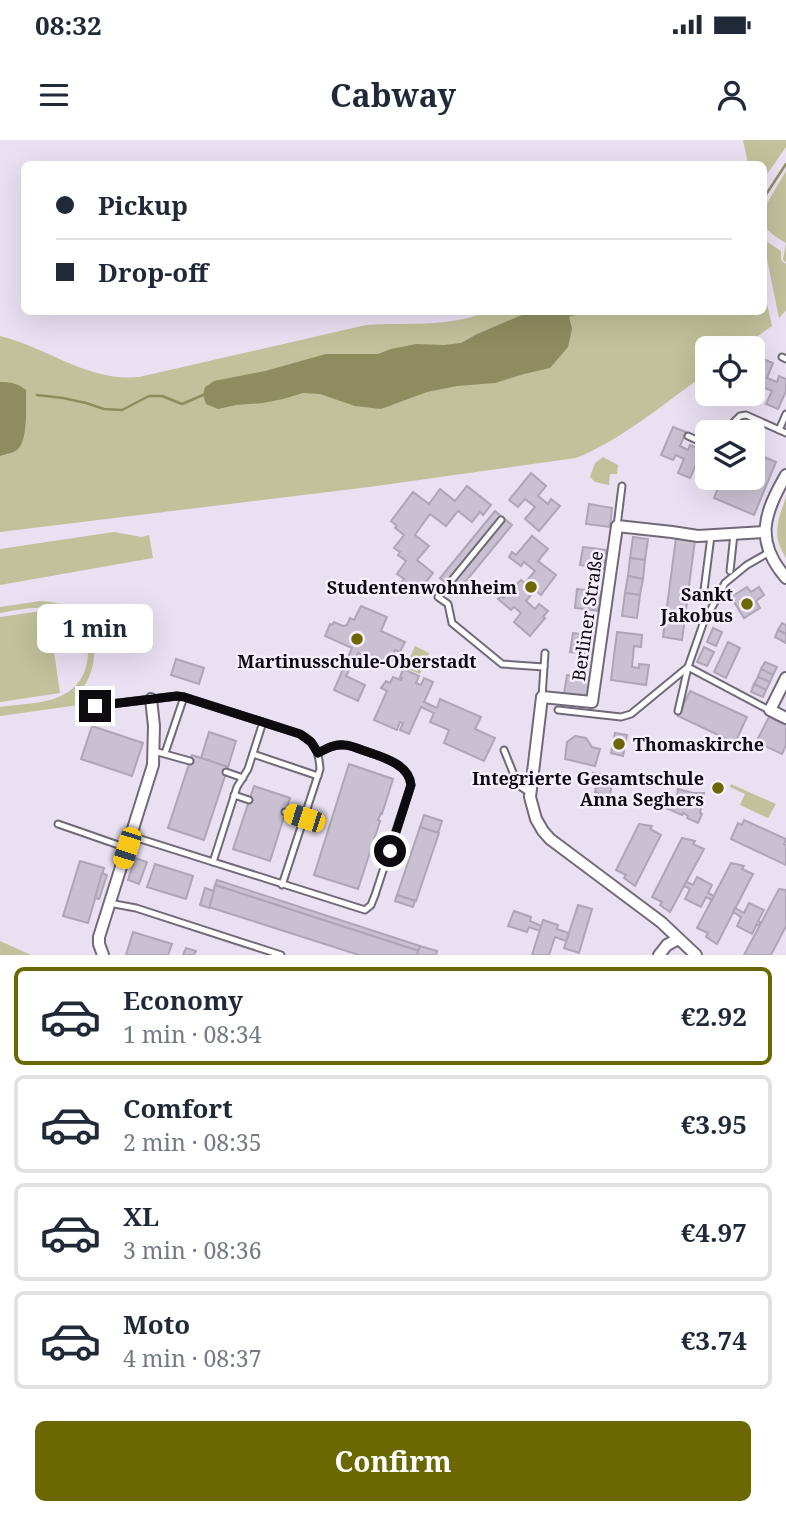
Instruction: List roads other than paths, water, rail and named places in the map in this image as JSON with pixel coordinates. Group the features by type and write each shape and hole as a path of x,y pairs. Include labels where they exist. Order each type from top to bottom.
{"street":[{"path":"786,475 773,501 765,532 768,553 786,578"},
{"path":"617,526 698,536 765,532"},
{"name":"Berliner Straße","path":"542,697 592,702 617,526"},
{"path":"786,678 781,699 770,710 786,718"},
{"path":"542,697 530,797 536,819 543,831 649,913 696,955"},
{"path":"103,955 99,937 160,752 150,699"},
{"path":"659,955 664,948 678,939"}],"lane":[{"path":"779,430 786,414"},
{"path":"736,420 746,415 757,420"},
{"path":"765,424 786,433"},
{"path":"688,436 695,439"},
{"name":"Berliner Straße","path":"617,526 622,486"},
{"path":"501,520 438,597 448,604 452,623 502,664 544,667"},
{"path":"730,571 734,534"},
{"path":"704,598 711,536"},
{"path":"678,711 688,667 703,624 725,583 747,565 768,553"},
{"path":"542,697 545,653"},
{"path":"558,710 626,716 688,667"},
{"path":"688,667 770,710"},
{"path":"184,697 160,752 190,761"},
{"path":"84,707 184,697 263,722 305,737 311,742 318,753 320,769 282,884"},
{"path":"213,862 237,787 248,769 263,722"},
{"path":"131,836 360,910 368,908 375,895 411,780 405,771 388,759 344,745 318,753"},
{"path":"504,750 518,785 530,793"},
{"path":"253,754 318,776"},
{"path":"226,772 243,778"},
{"path":"234,796 249,800"},
{"path":"285,812 304,818"},
{"path":"58,824 127,848"},
{"path":"109,903 136,908 281,955"}],"waterway":[{"path":"767,193 786,164"},
{"path":"37,395 63,398 104,409 122,410 149,396 162,396 182,404 203,395"}],"place":[{"name":"Studentenwohnheim","path":"531,587"},
{"name":"Sankt Jakobus","path":"747,604"},
{"name":"Martinusschule-Oberstadt","path":"357,639"},
{"name":"Thomaskirche","path":"619,744"},
{"name":"Integrierte Gesamtschule Anna Seghers","path":"718,788"}]}
